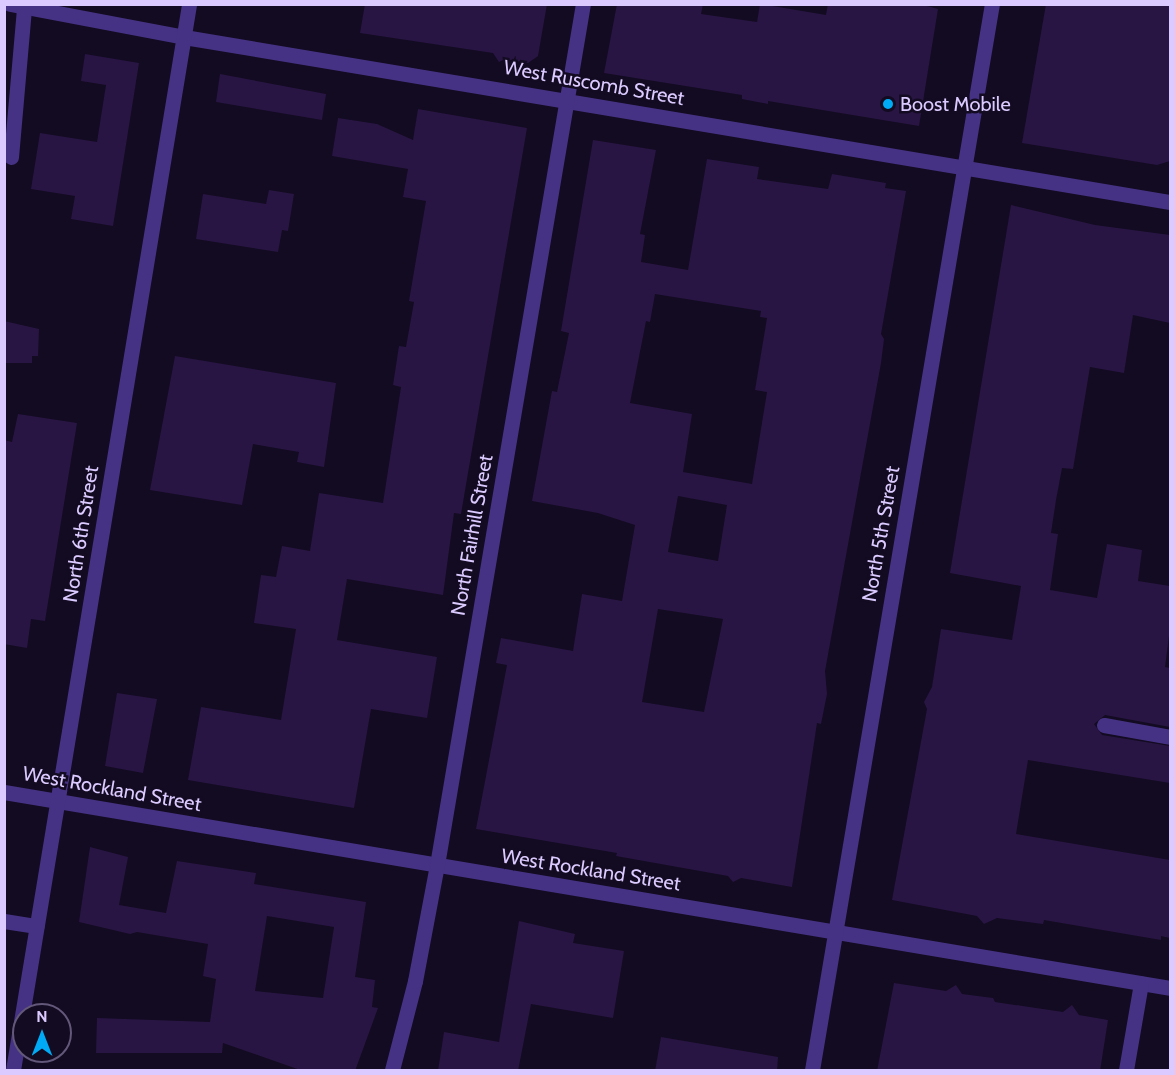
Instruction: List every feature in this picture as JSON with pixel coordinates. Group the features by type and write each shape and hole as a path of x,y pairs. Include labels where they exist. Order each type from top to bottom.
{"street":[{"name":"North 6th Street","path":"13,1071 189,4"},
{"name":"North Fairhill Street","path":"392,1071 415,981 437,865 583,4"},
{"name":"North 5th Street","path":"812,1071 992,4"},
{"name":"West Ruscomb Street","path":"17,6 184,37 568,99 965,169 1170,202"},
{"path":"11,157 12,57 17,6"},
{"path":"1104,725 1170,736"},
{"name":"West Rockland Street","path":"4,792 1170,988"},
{"path":"4,921 37,926"},
{"path":"1126,1071 1141,983"}],"building":[{"path":"365,4 547,4 538,56 528,63 505,59 499,62 493,53 360,33"},
{"path":"617,4 703,4 701,14 757,22 760,4 826,15 828,4 920,4 938,9 919,126 768,101 768,104 742,99 742,95 604,73"},
{"path":"1046,4 1170,4 1170,161 1157,165 1022,143"},
{"path":"85,54 139,63 113,226 71,219 75,196 31,189 40,133 97,142 106,85 81,81"},
{"path":"220,74 326,94 322,120 216,102"},
{"path":"418,109 527,128 461,514 454,513 443,595 347,579 337,640 437,657 427,718 371,709 354,808 188,780 201,707 281,720 296,629 254,623 261,575 276,577 282,546 310,551 319,493 383,503 401,387 393,385 399,346 406,347 414,302 409,301 426,201 403,197 408,169 332,156 338,118 377,124 413,140"},
{"path":"593,140 656,150 640,234 645,235 641,262 688,270 707,159 759,167 757,179 828,189 832,174 886,183 885,188 906,191 881,334 884,339 881,363 825,671 827,694 821,724 817,723 792,887 741,878 733,882 728,876 616,856 617,853 476,829 507,665 496,663 501,638 573,651 582,594 622,601 635,525 598,513 532,501 552,391 557,392 569,333 561,331","holes":["655,294 761,311 760,317 767,318 755,390 767,392 752,484 683,472 692,414 630,403 646,321 650,322","678,496 727,505 718,561 668,552","658,609 723,619 704,712 642,702"]},
{"path":"269,190 294,194 288,231 282,230 278,252 196,239 203,194 266,204"},
{"path":"1011,205 1095,225 1170,235 1170,323 1133,315 1124,373 1090,367 1073,469 1062,468 1056,500 1051,533 1058,534 1050,590 1097,598 1107,544 1142,550 1138,581 1170,586 1170,628 1165,667 1170,668 1170,727 1105,715 1094,724 1102,735 1170,746 1170,783 1028,760 1016,834 1170,860 1170,938 1161,936 1161,940 1044,920 1043,924 997,918 984,924 977,916 892,900 927,709 924,702 932,687 941,629 1012,640 1021,586 950,573"},
{"path":"4,321 39,329 38,356 32,356 32,363 4,363"},
{"path":"175,356 336,383 324,467 297,462 299,452 253,444 242,505 150,490"},
{"path":"18,414 77,423 45,621 31,619 27,648 4,644 4,440 12,442"},
{"path":"117,693 157,699 143,773 105,766"},
{"path":"90,847 128,857 119,905 166,913 177,861 256,873 254,884 366,902 355,977 375,980 372,1007 378,1008 355,1071 303,1071 223,1043 222,1053 96,1053 97,1018 210,1022 216,979 203,976 208,944 137,932 130,934 79,922","holes":["267,916 334,927 323,998 255,991"]},
{"path":"519,921 575,934 573,943 624,951 613,1018 531,1004 518,1071 438,1071 444,1032 499,1042"},
{"path":"894,983 946,991 956,985 962,994 993,998 995,1002 1063,1012 1072,1005 1079,1015 1108,1020 1100,1071 877,1071"},
{"path":"661,1037 778,1057 777,1071 655,1071"}],"place":[{"name":"Boost Mobile","path":"888,104"}]}
